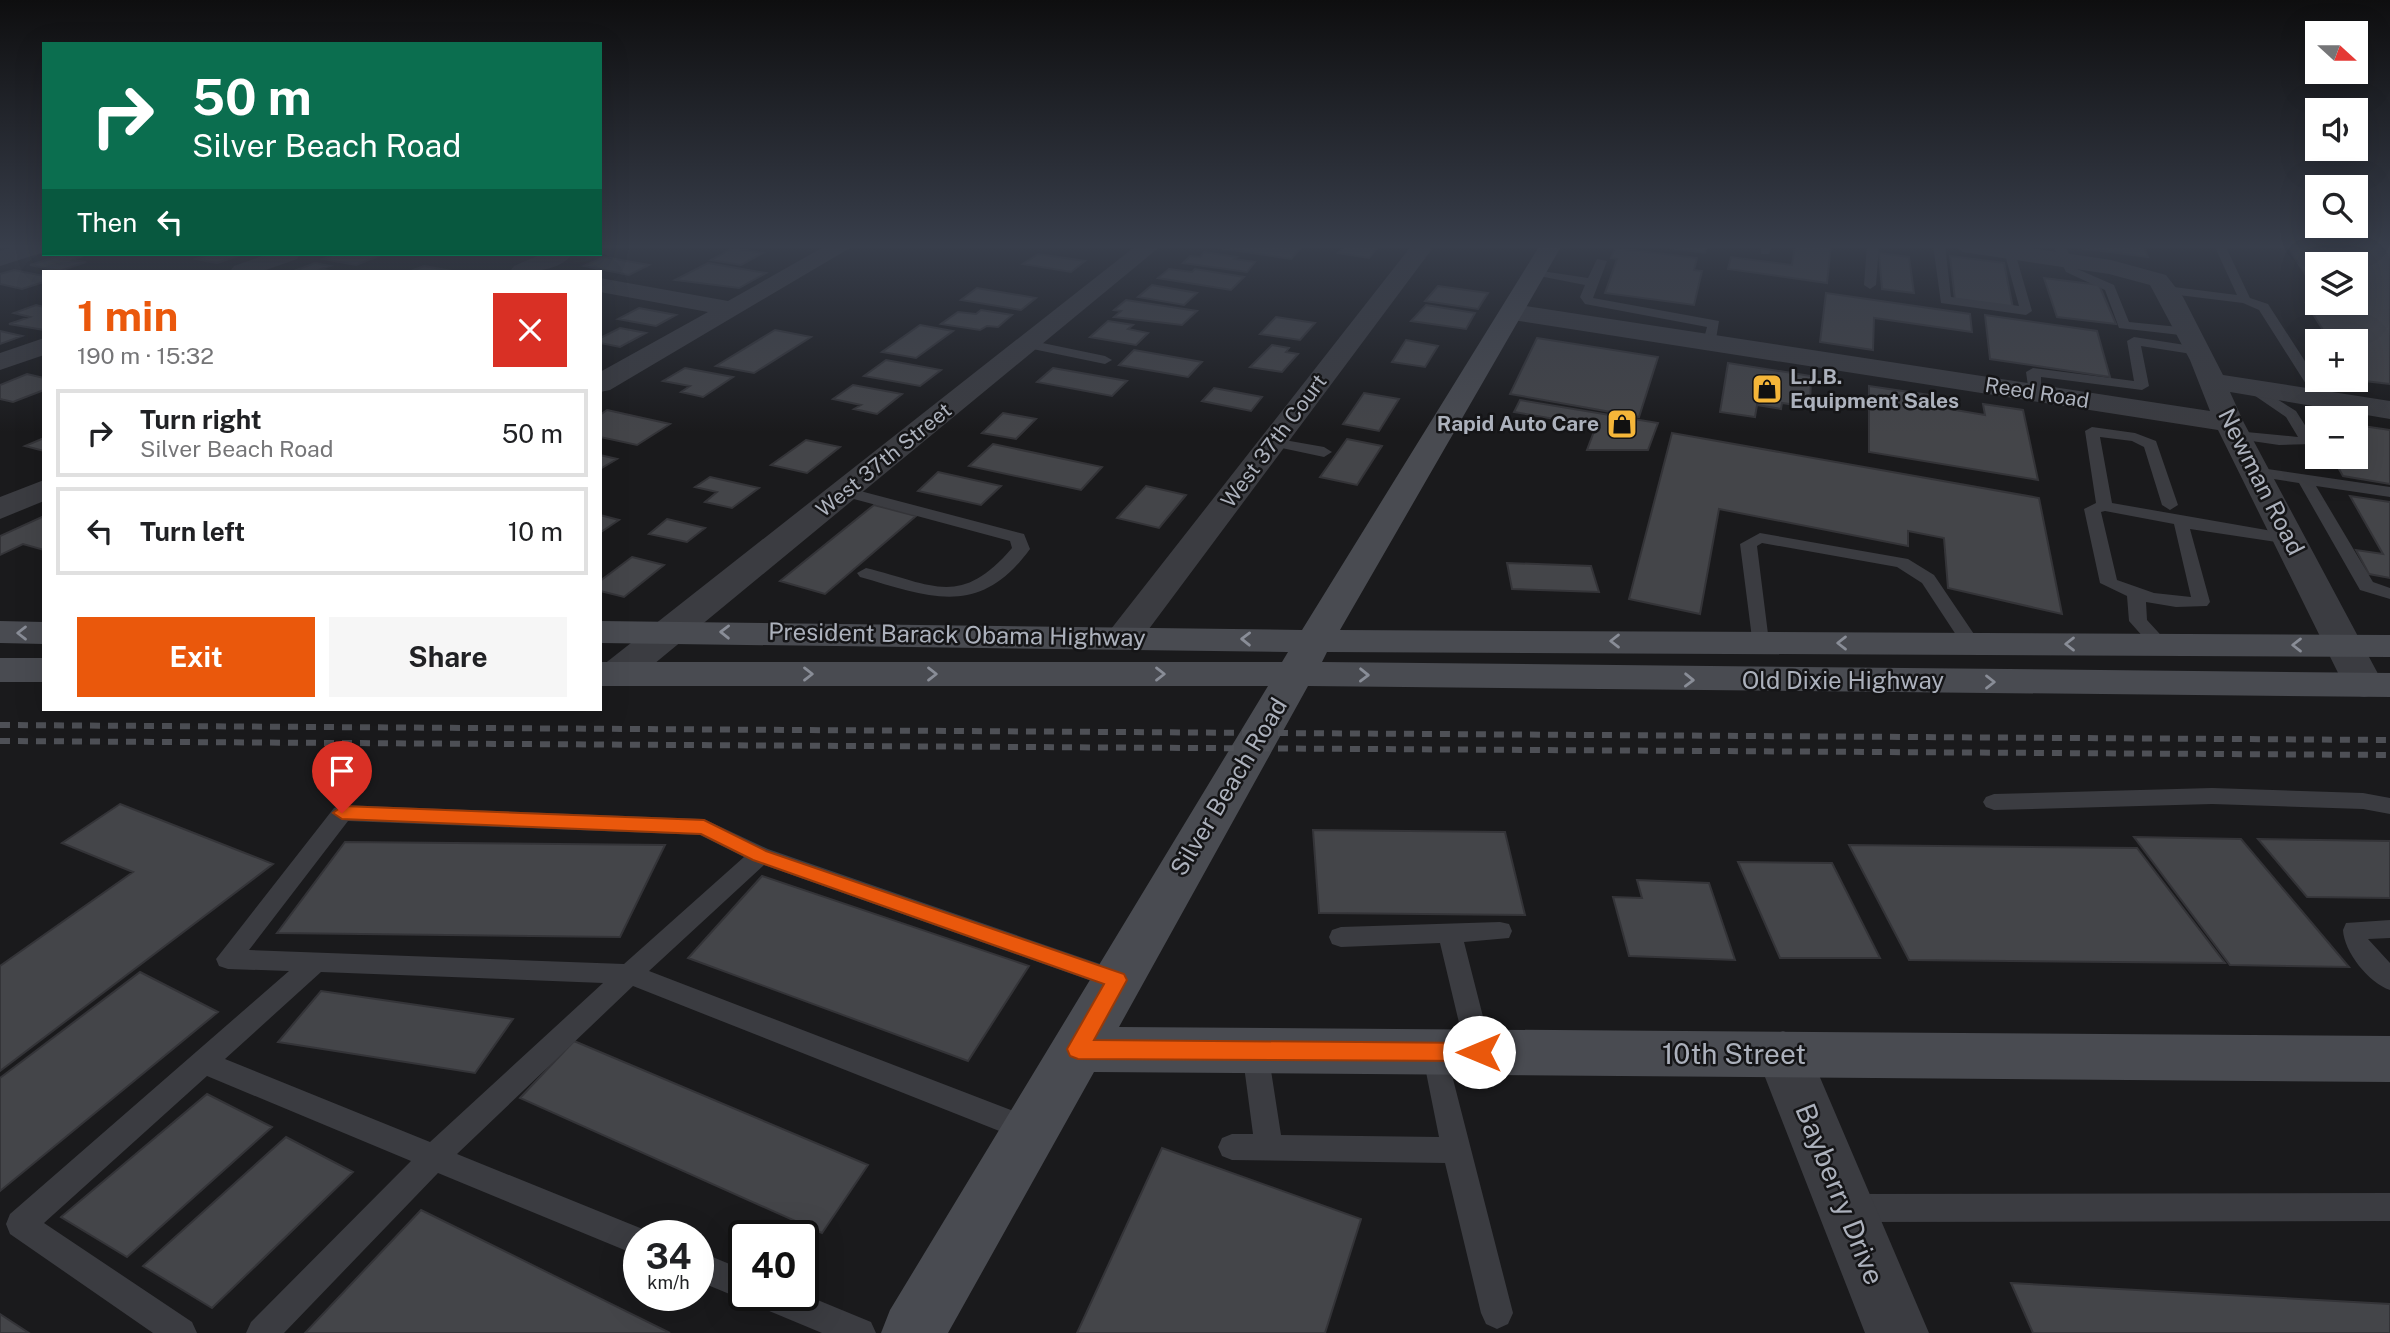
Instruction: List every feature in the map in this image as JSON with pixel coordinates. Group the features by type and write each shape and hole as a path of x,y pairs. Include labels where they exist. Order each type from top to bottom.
{"main road":[{"name":"Silver Beach Road","path":"913,1333 1396,500 1516,307"},
{"path":"0,632 42,633"},
{"name":"President Barack Obama Highway","path":"602,632 1124,637 1305,658"},
{"name":"Old Dixie Highway","path":"1305,658 1760,642 2390,646"},
{"name":"President Barack Obama Highway","path":"609,674 1305,658"},
{"name":"Old Dixie Highway","path":"1305,658 2377,685"},
{"path":"0,670 42,670"},
{"name":"10th Street","path":"1078,1049 2390,1059"}],"street":[{"path":"721,307 731,309"},
{"path":"602,383 734,307"},
{"name":"West 37th Street","path":"609,674 672,632 1073,307"},
{"name":"West 37th Court","path":"1124,637 1376,307"},
{"name":"Newman Road","path":"2174,307 2194,342 2232,429 2344,645 2377,685"},
{"name":"Reed Road","path":"1513,312 2036,393 2232,429"},
{"path":"0,362 42,347"},
{"path":"2211,381 2390,410"},
{"path":"0,509 42,490"},
{"name":"Bayberry Drive","path":"1783,1054 1897,1333"}],"lane":[{"path":"1616,307 1714,324 1710,342"},
{"path":"2003,307 2026,310 2025,307"},
{"path":"2117,307 2124,325 2194,342"},
{"path":"2263,307 2323,400"},
{"path":"2036,393 2033,372 2142,386 2134,341 2194,342"},
{"path":"1028,344 1105,360"},
{"path":"2232,429 2296,443 2308,440 2291,414 2253,388"},
{"path":"2105,506 2092,431 2135,436 2151,444 2170,505"},
{"path":"1273,442 1324,452"},
{"path":"2254,472 2390,492"},
{"path":"2304,480 2366,586 2390,594"},
{"path":"845,492 1018,538 1021,550 1005,572 978,591 948,594 866,573"},
{"path":"2192,523 2181,526 2200,602 2176,603 2136,594 2109,583 2092,509 2105,506 2289,539"},
{"path":"1760,642 1748,544 1760,538 1902,563 1928,579 1971,643"},
{"path":"2136,594 2138,621 2160,644"},
{"path":"1994,802 2212,796 2363,802 2390,806"},
{"path":"1031,1130 629,974 228,959 342,813 704,827 760,855 1117,980"},
{"path":"262,1333 434,1157 760,855"},
{"path":"2390,929 2355,930 2356,943 2390,980"},
{"path":"1341,937 1500,931"},
{"path":"1450,933 1457,1052 1456,1150 1497,1313"},
{"path":"181,1333 21,1224 316,962"},
{"path":"1255,1051 1269,1146"},
{"path":"203,1062 623,1235"},
{"path":"1232,1147 1456,1150"},
{"path":"1846,1208 2390,1206"},
{"path":"807,1311 860,1333"}],"building":[{"path":"30,307 42,307 42,330 9,324 30,317 14,313"},
{"path":"1117,307 1173,307 1197,311 1182,325 1114,317 1121,311 1114,310"},
{"path":"1424,307 1475,313 1466,329 1411,321"},
{"path":"1824,307 1923,307 1970,314 1972,332 1874,318 1873,350 1820,342"},
{"path":"2054,307 2109,307 2116,324 2057,317"},
{"path":"2368,307 2390,307 2390,384 2368,381 2368,329 2322,329 2314,315 2368,315"},
{"path":"639,308 676,315 656,326 618,319"},
{"path":"981,310 1012,315 998,327 987,326 980,330 941,324 958,312 976,314"},
{"path":"1985,315 2097,331 2110,377 1990,359"},
{"path":"1276,317 1315,323 1300,340 1260,334"},
{"path":"1108,321 1133,325 1128,329 1148,333 1136,345 1090,337"},
{"path":"920,325 953,331 916,358 882,352"},
{"path":"620,328 646,333 620,347 602,343 602,337"},
{"path":"775,330 811,337 754,373 716,366"},
{"path":"0,331 22,336 0,344"},
{"path":"1537,338 1658,357 1639,417 1510,394"},
{"path":"1406,340 1438,346 1425,367 1392,362"},
{"path":"1272,345 1289,348 1286,352 1298,354 1282,372 1250,367"},
{"path":"1134,350 1202,362 1188,377 1119,365"},
{"path":"886,360 941,370 920,386 864,376"},
{"name":"L.J.B. Equipment Sales","path":"1728,363 1811,376 1810,407 1782,403 1781,409 1757,405 1755,417 1720,412"},
{"path":"685,368 733,377 703,397 681,392 690,386 663,381"},
{"path":"1053,368 1127,381 1112,396 1037,382"},
{"path":"27,374 42,378 42,391 13,402 0,399 0,385"},
{"path":"853,385 902,394 877,414 854,409 861,405 833,399"},
{"path":"1869,386 1929,395 1931,406 1985,415 1983,404 2023,410 2038,480 1869,452"},
{"path":"1214,388 1262,397 1251,411 1202,401"},
{"path":"1364,393 1399,399 1379,431 1343,424"},
{"name":"Rapid Auto Care","path":"1520,400 1658,423 1648,450 1587,450 1596,426 1514,412"},
{"path":"607,410 670,424 637,445 602,437 602,414"},
{"path":"1003,413 1036,419 1016,439 982,433"},
{"path":"2368,427 2390,430 2390,484 2343,476 2339,469 2368,469"},
{"path":"1672,433 2039,498 2062,614 1948,588 1944,538 1908,531 1908,546 1719,509 1700,614 1629,599"},
{"path":"42,439 42,450 25,446"},
{"path":"1347,439 1382,446 1357,485 1320,477"},
{"path":"806,440 840,447 807,473 771,465"},
{"path":"993,444 1102,467 1081,490 969,466"},
{"path":"602,455 617,459 602,468"},
{"path":"938,472 1001,486 981,505 918,491"},
{"path":"710,477 759,488 732,508 705,502 717,492 695,487"},
{"path":"1146,486 1186,495 1159,528 1117,518"},
{"path":"2350,496 2390,502 2390,578 2369,574 2356,550 2383,554"},
{"path":"874,505 916,516 825,594 780,581"},
{"path":"602,516 619,520 602,531"},
{"path":"42,517 42,549 23,544 0,555 0,536"},
{"path":"667,519 705,528 687,542 649,534"},
{"path":"632,557 664,565 624,597 602,592 602,580"},
{"path":"1507,563 1591,566 1599,592 1512,589"},
{"path":"120,804 273,864 0,1071 0,966 133,872 62,843"},
{"path":"1313,830 1505,832 1525,915 1319,913"},
{"path":"2134,837 2241,839 2349,967 2230,965"},
{"path":"2258,839 2390,841 2390,898 2307,897"},
{"path":"345,842 665,845 620,937 277,933"},
{"path":"1849,845 2137,848 2225,963 1909,960"},
{"path":"1738,862 1832,863 1880,958 1780,958"},
{"path":"762,876 1029,966 968,1061 688,958"},
{"path":"1637,880 1709,883 1735,960 1629,956 1613,897 1642,898"},
{"path":"140,972 218,1012 0,1191 0,1078"},
{"path":"321,991 513,1019 475,1073 278,1042"},
{"path":"574,1041 868,1165 822,1233 819,1232 819,1220 793,1220 520,1098"},
{"path":"207,1094 272,1127 127,1257 61,1217"},
{"path":"286,1137 353,1172 212,1308 143,1266"},
{"path":"1162,1148 1361,1219 1325,1333 1077,1333"},
{"path":"421,1210 670,1333 305,1333"},
{"path":"2011,1283 2390,1304 2390,1333 2033,1333"},
{"path":"0,1314 29,1333 0,1333"}],"railway":[{"path":"0,725 2390,740"},
{"path":"0,741 2390,755"}],"place":[{"name":"L.J.B. Equipment Sales","path":"1767,389"},
{"name":"Rapid Auto Care","path":"1622,424"}],"route":[{"path":"342,813 704,827 760,855 1117,980 1078,1049 1479,1052"}]}
